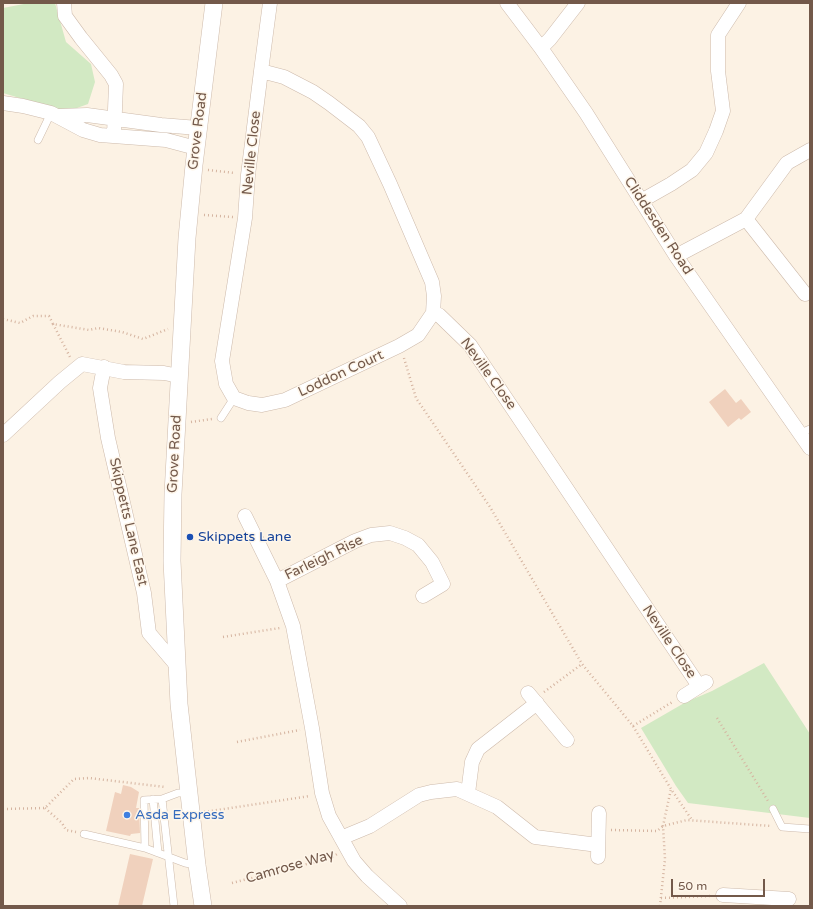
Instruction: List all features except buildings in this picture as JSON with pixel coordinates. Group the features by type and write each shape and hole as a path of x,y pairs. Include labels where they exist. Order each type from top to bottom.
{"street":[{"path":"64,3 65,16 111,75 116,84 114,135"},
{"name":"Grove Road","path":"203,906 179,704 172,561 187,238 198,128 214,3"},
{"name":"Neville Close","path":"234,398 226,384 222,361 245,218 248,175 270,3"},
{"name":"Cliddesden Road","path":"507,3 541,48 586,113 676,256 805,431 810,448"},
{"path":"541,48 550,39 578,3"},
{"path":"641,201 692,170 706,153 716,132 722,111 718,71 718,35 739,3"},
{"path":"261,71 284,77 318,96 359,126 368,137 432,282 434,296 433,312"},
{"path":"3,103 23,106 54,114 87,115 115,120 198,128"},
{"path":"54,114 83,130 100,135 166,140 196,148"},
{"path":"676,256 746,219 787,163 810,150"},
{"path":"746,219 805,294"},
{"name":"Neville Close","path":"433,312 439,315 470,345 703,684 684,696"},
{"name":"Loddon Court","path":"234,398 248,403 262,405 290,397 399,346 418,335 433,312"},
{"path":"3,435 82,364 124,372 164,372 180,376"},
{"name":"Skippetts Lane East","path":"104,368 100,388 108,438 144,593 149,633 178,667"},
{"name":"Camrose Way","path":"245,516 277,581 292,626 312,728 322,793 329,816 354,861 367,876 400,906"},
{"name":"Farleigh Rise","path":"277,581 355,541 371,535 390,533 405,538 418,546 425,553 435,568 443,584 423,596"},
{"path":"468,793 472,762 478,749 533,698 567,740"},
{"path":"344,843 419,795 431,792 457,789 497,807 535,837 598,851 599,813"},
{"path":"723,895 756,902 789,899"}],"lane":[{"path":"38,140 54,114"},
{"path":"221,418 234,398"},
{"path":"145,848 144,800 162,799 178,793 189,793"},
{"path":"153,799 158,853"},
{"path":"162,799 174,906"},
{"path":"773,809 782,827 810,829"},
{"path":"84,834 145,848 185,863 197,865"}],"path":[{"path":"208,170 228,172"},
{"path":"203,215 224,216"},
{"path":"3,319 20,323 33,316 49,316 77,368"},
{"path":"53,324 89,330 98,328 122,332 143,339 169,328"},
{"path":"404,356 403,360 416,398 490,507 582,664 633,726 671,789 692,820"},
{"path":"189,422 221,418"},
{"path":"223,637 292,626"},
{"path":"533,698 582,664"},
{"path":"633,726 684,696"},
{"path":"717,718 773,809"},
{"path":"237,742 312,728"},
{"path":"45,808 74,779 89,778 172,788"},
{"path":"660,906 665,859 663,826 671,789"},
{"path":"200,812 322,793"},
{"path":"3,809 45,808 62,822 66,830 84,834"},
{"path":"598,830 657,831 663,826 687,820 782,827"},
{"name":"Camrose Way","path":"232,883 332,858 344,843"},
{"path":"661,898 723,895"}],"green space":[{"path":"29,3 55,3 66,42 91,64 95,82 88,104 66,112 3,93 3,8"},
{"path":"764,663 810,734 810,818 688,803 641,728 686,702 712,691"}],"place":[{"name":"Skippets Lane","path":"190,537"},
{"name":"Asda Express","path":"127,815"}]}
